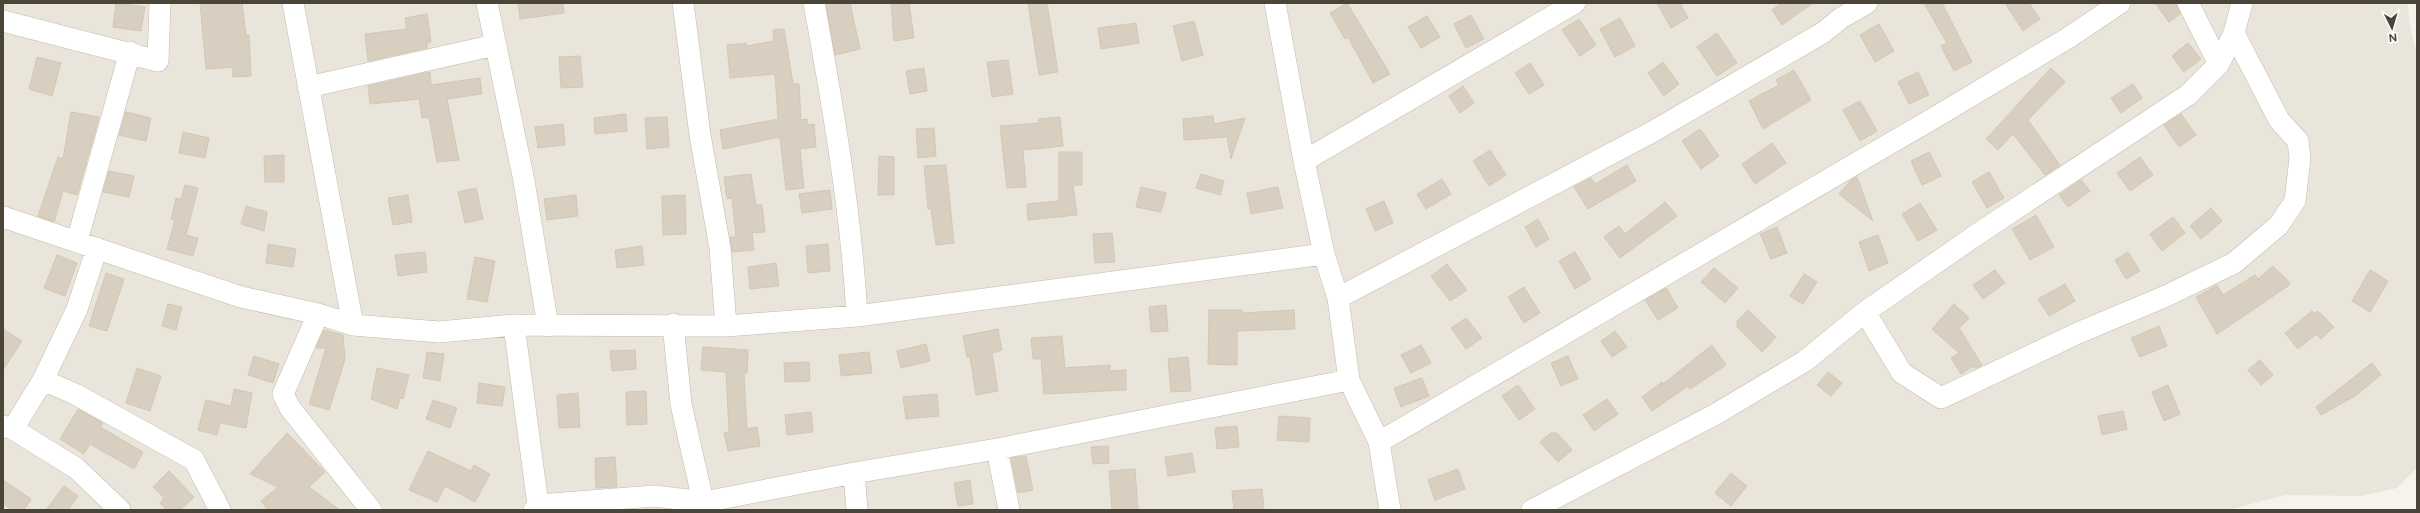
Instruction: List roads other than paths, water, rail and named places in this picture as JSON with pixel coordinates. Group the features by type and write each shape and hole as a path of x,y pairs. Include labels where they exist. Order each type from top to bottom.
{"street":[{"path":"3,21 130,52 158,61 160,3"},
{"path":"293,3 353,324"},
{"path":"487,3 524,181 548,326"},
{"path":"683,3 700,135 720,248 726,326"},
{"path":"814,3 840,156 854,262 858,316"},
{"path":"1275,3 1304,161 1324,254 1338,298 1349,380 1379,442 1390,510"},
{"path":"1304,161 1575,3"},
{"path":"1338,298 1652,132 1824,32 1842,18 1867,3"},
{"path":"1379,442 1944,112 2068,38 2120,3"},
{"path":"2188,3 2219,64"},
{"path":"1532,510 1716,414 1798,365 1865,312 1982,231 2188,95 2219,64 2234,33 2242,3"},
{"path":"1865,312 1902,373 1941,398 2078,333 2166,296 2234,262 2280,225 2295,202 2300,158 2298,141 2279,120 2234,33"},
{"path":"308,87 495,45"},
{"path":"76,241 130,52"},
{"path":"3,217 241,297 318,314 353,324 439,332 514,325 548,326 673,324 726,326 858,316 1324,254"},
{"path":"97,248 77,309 43,380 8,428 76,468 120,510"},
{"path":"318,314 283,394 290,408 371,510"},
{"path":"673,324 681,404 705,506"},
{"path":"514,325 536,507 654,496 705,506 854,473 997,449 1349,380"},
{"path":"43,380 75,394 194,460 220,510"},
{"path":"997,449 1009,510"},
{"path":"854,473 857,510"}]}
